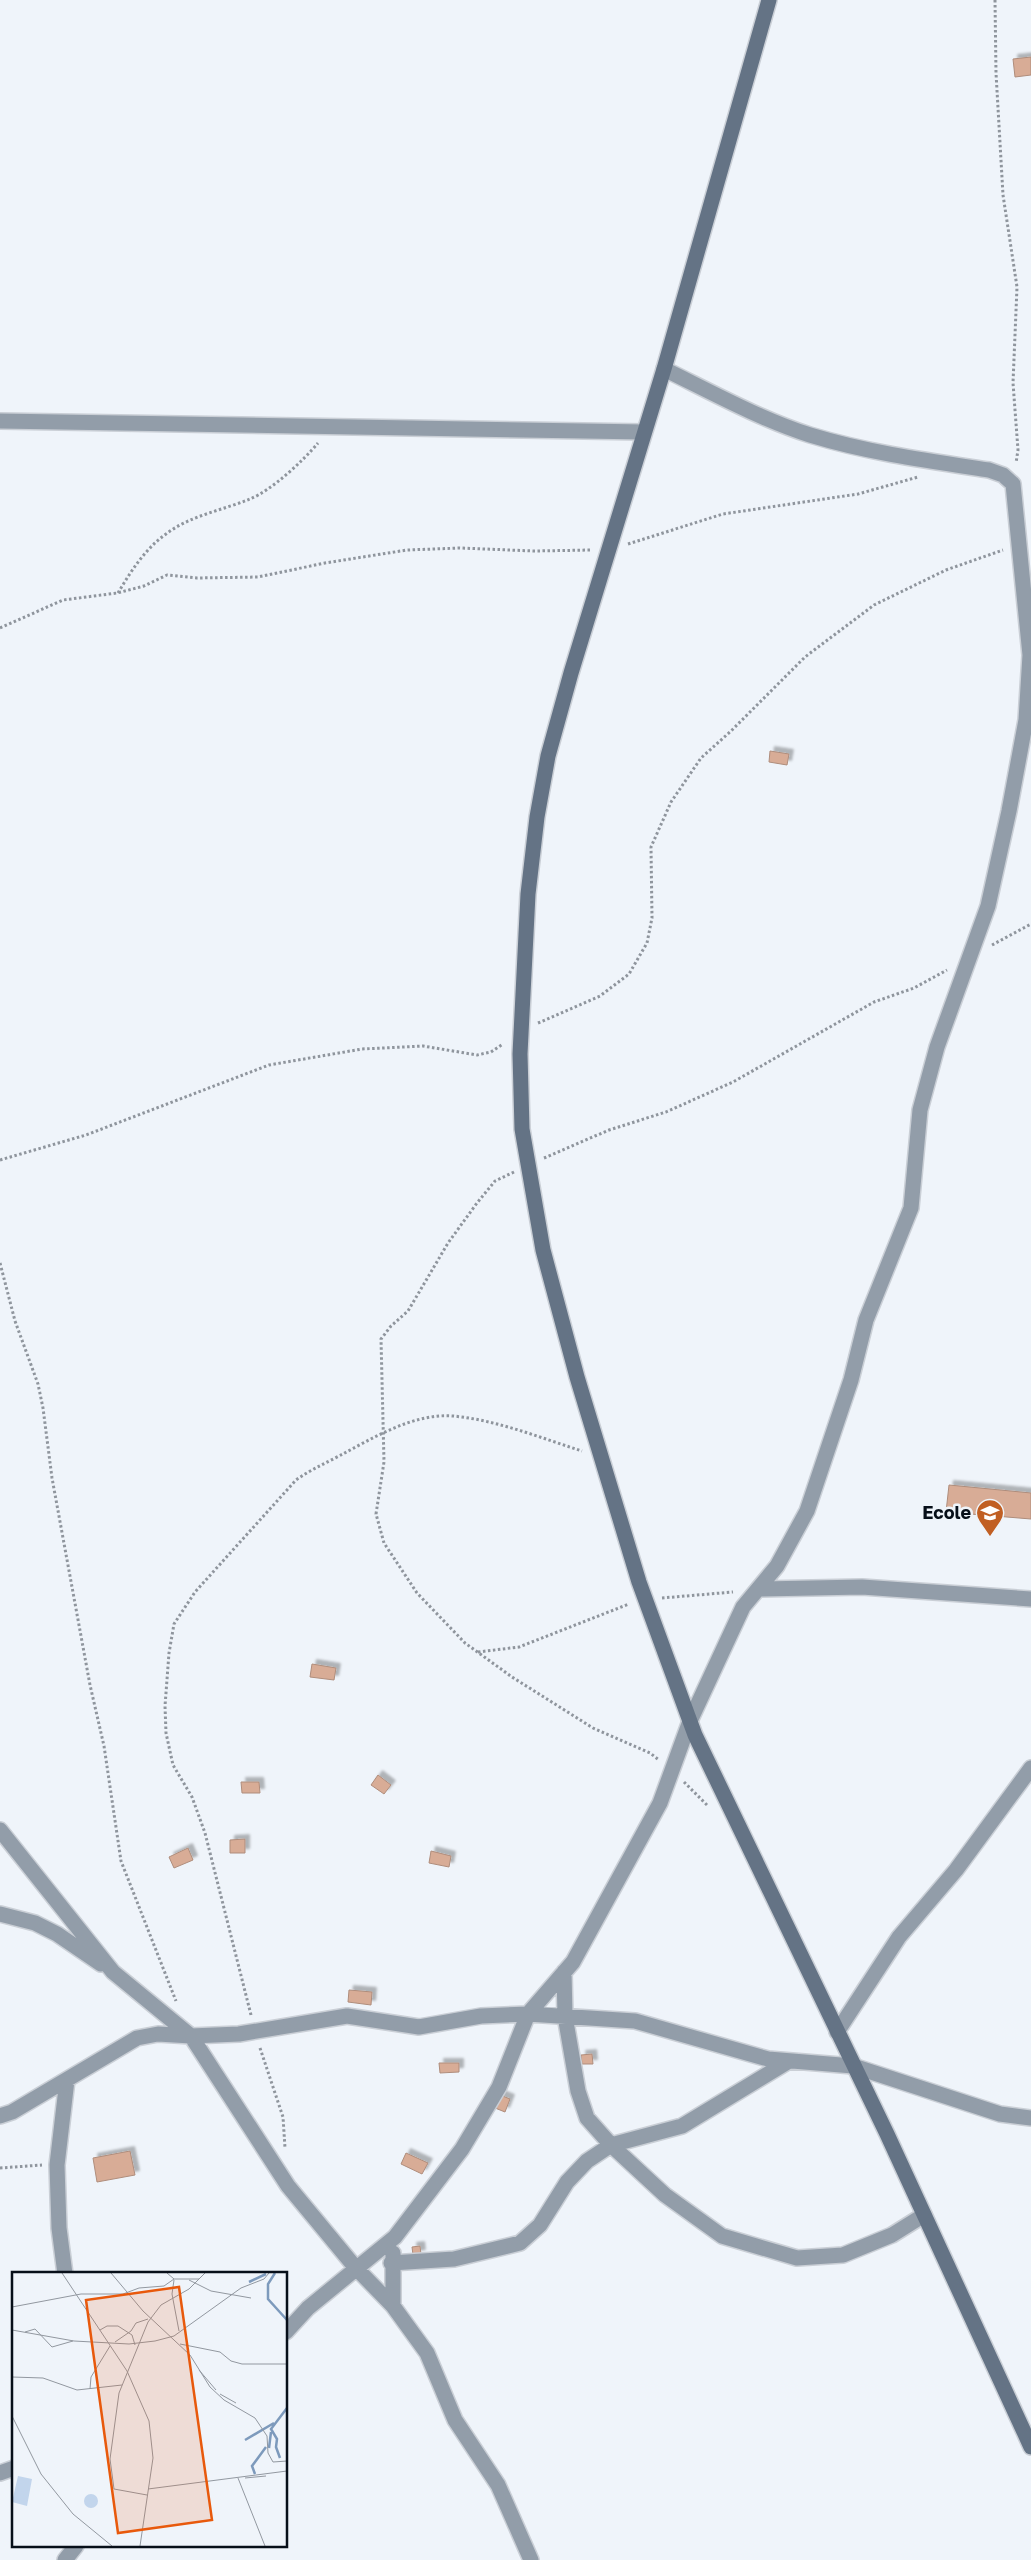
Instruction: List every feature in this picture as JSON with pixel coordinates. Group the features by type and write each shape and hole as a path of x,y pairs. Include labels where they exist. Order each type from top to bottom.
{"street":[{"path":"769,0 664,369 571,673 548,756 537,817 528,894 520,1054 522,1129 526,1166 543,1250 577,1378 645,1599 690,1721 924,2215 1031,2447"},
{"path":"288,2330 308,2308 355,2267 395,2237 467,2141 499,2087 528,2014 578,1954 656,1811 690,1721 743,1607 777,1566 807,1511 851,1380 866,1320 911,1208 920,1110 937,1047 988,906 1009,812 1026,720 1030,655 1013,484 1003,475 989,470 886,455 808,434 744,408 664,369"},
{"path":"0,422 332,425 644,432"},
{"path":"758,1589 862,1587 1031,1599"},
{"path":"837,2032 900,1937 956,1870 1031,1768"},
{"path":"0,1830 113,1972"},
{"path":"0,1914 35,1923 57,1934 113,1972 191,2036 288,2186 355,2267 393,2306 427,2353 456,2420 498,2485 531,2560"},
{"path":"564,1972 565,2016 578,2091 587,2118 611,2145 665,2195 722,2236 796,2258 843,2255 892,2235 924,2215"},
{"path":"0,2116 12,2112 137,2038 158,2034 191,2036 255,2032 347,2016 419,2027 481,2016 528,2014 635,2021 768,2059 853,2066 1000,2114 1031,2118"},
{"path":"391,2263 454,2259 520,2243 540,2225 567,2182 587,2161 611,2145 682,2126 790,2061"},
{"path":"66,2272 59,2228 57,2166 67,2080"},
{"path":"393,2306 391,2263 395,2237"},
{"path":"0,2474 12,2469"},
{"path":"65,2560 74,2548"}],"path":[{"path":"995,0 996,73 1003,195 1017,287 1013,383 1018,450 1013,484"},
{"path":"117,593 137,562 166,534 186,523 253,498 276,483 315,446 332,425"},
{"path":"0,628 24,619 63,600 117,593 144,586 167,576 197,578 258,576 407,550 460,548 534,552 609,550 723,514 858,494 921,476"},
{"path":"712,1810 672,1770 650,1753 593,1728 465,1643 417,1593 384,1543 376,1514 384,1462 381,1339 391,1326 408,1311 448,1243 495,1181 580,1141 666,1112 733,1082 874,1002 914,988 1031,924"},
{"path":"0,1264 15,1321 38,1384 43,1408 52,1478 90,1685 104,1746 121,1861 180,2010"},
{"path":"286,2156 283,2117 255,2032 205,1833 192,1797 173,1765 166,1733 165,1706 169,1653 174,1624 195,1592 296,1480 312,1468 384,1433 427,1417 453,1416 510,1428 602,1457"},
{"path":"478,1652 519,1647 623,1605 645,1599 758,1589"},
{"path":"0,2168 27,2165 57,2166"}],"building":[{"path":"1031,57 1031,75 1015,77 1013,59"},
{"path":"770,751 789,754 787,765 769,762"},
{"path":"949,1485 1031,1493 1031,1519 946,1512"},
{"path":"312,1664 336,1668 334,1680 310,1677"},
{"path":"378,1775 391,1785 384,1794 371,1785"},
{"path":"241,1782 259,1782 260,1793 242,1793"},
{"path":"245,1839 245,1853 230,1853 230,1840"},
{"path":"188,1848 193,1860 174,1868 169,1857"},
{"path":"431,1851 451,1856 449,1867 429,1863"},
{"path":"349,1990 372,1992 371,2005 348,2002"},
{"path":"592,2054 593,2064 582,2064 581,2055"},
{"path":"439,2063 459,2063 459,2072 440,2073"},
{"path":"500,2095 510,2099 505,2112 495,2108"},
{"path":"130,2151 135,2175 97,2182 93,2158"},
{"path":"406,2153 428,2163 422,2174 401,2164"},
{"path":"420,2246 421,2254 413,2255 412,2247"}],"place":[{"name":"Ecole","path":"990,1537"}]}
